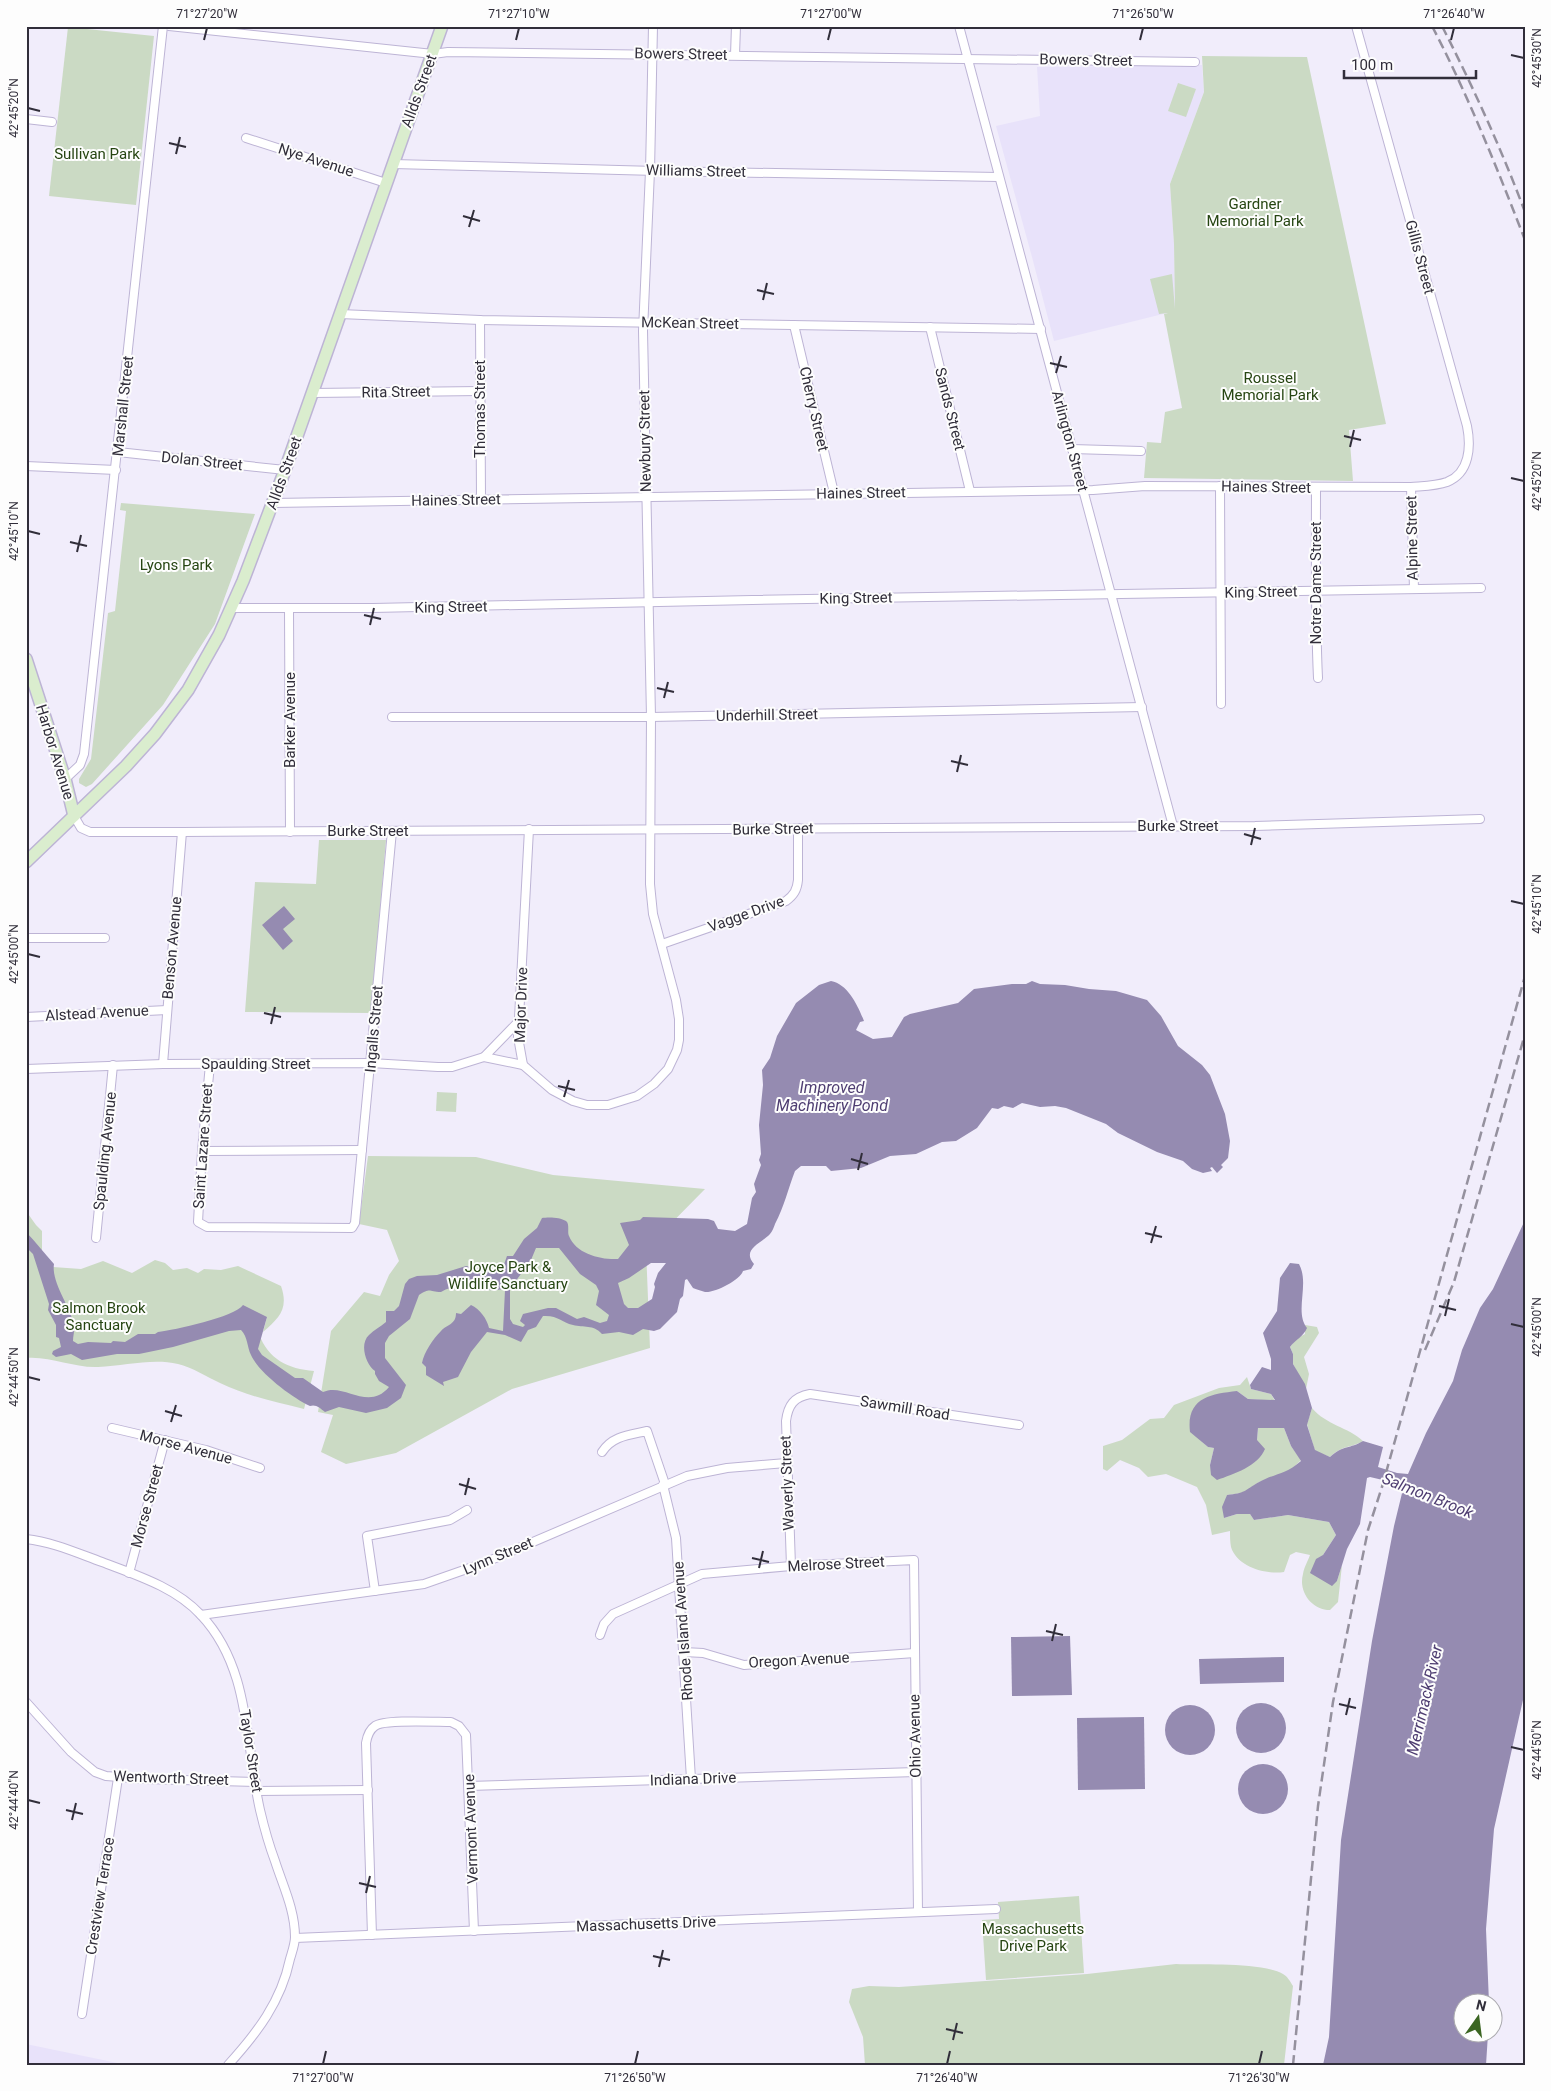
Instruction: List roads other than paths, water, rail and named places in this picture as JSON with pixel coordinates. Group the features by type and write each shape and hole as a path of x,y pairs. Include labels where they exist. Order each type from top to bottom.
{"street":[{"name":"Marshall Street","path":"65,779 80,765 84,754 163,26"},
{"name":"Bowers Street","path":"169,26 241,30 432,54 448,52 653,54 1195,62"},
{"name":"Allds Street","path":"26,862 126,766 167,719 206,660 232,608 285,470 442,26"},
{"name":"Newbury Street","path":"651,829 651,718 647,603 643,322 650,171 653,26"},
{"path":"735,55 736,26"},
{"name":"Arlington Street","path":"959,26 1173,826"},
{"name":"Gillis Street","path":"1356,26 1467,426 1470,447 1468,457 1464,467 1448,481"},
{"path":"26,119 52,122"},
{"name":"Nye Avenue","path":"246,138 386,183"},
{"name":"Williams Street","path":"393,164 998,177"},
{"name":"McKean Street","path":"340,314 480,320 1041,329"},
{"name":"Thomas Street","path":"480,320 481,499"},
{"name":"Cherry Street","path":"794,325 834,493"},
{"name":"Sands Street","path":"930,327 970,491"},
{"name":"Rita Street","path":"312,393 480,391"},
{"path":"1072,449 1141,451"},
{"name":"Dolan Street","path":"118,452 285,470"},
{"path":"26,466 116,470"},
{"name":"Haines Street","path":"273,503 1083,490 1145,486 1411,487 1448,481"},
{"path":"1220,486 1221,704"},
{"name":"Alpine Street","path":"1411,487 1414,589"},
{"name":"Notre Dame Street","path":"1316,488 1318,678"},
{"name":"King Street","path":"232,608 289,609 1480,588"},
{"name":"Barker Avenue","path":"289,609 290,832"},
{"name":"Harbor Avenue","path":"26,659 65,779 74,816"},
{"name":"Underhill Street","path":"392,717 651,718 1142,707"},
{"name":"Burke Street","path":"74,816 81,828 90,832 1173,826 1480,820"},
{"name":"Vagge Drive","path":"662,944 786,901 792,896 797,887 798,880 798,828"},
{"name":"Major Drive","path":"530,830 519,1046 523,1065 554,1091 577,1103 587,1105 618,1103 637,1096 654,1084 668,1069 677,1050 680,1030 676,1000 651,895 651,829"},
{"name":"Ingalls Street","path":"352,1228 355,1224 392,831"},
{"name":"Benson Avenue","path":"163,1064 182,832"},
{"path":"26,938 105,938"},
{"name":"Alstead Avenue","path":"26,1017 167,1010"},
{"name":"Spaulding Street","path":"484,1057 519,1020"},
{"name":"Spaulding Street","path":"26,1069 163,1064 371,1063 452,1067 484,1057 523,1065"},
{"name":"Saint Lazare Street","path":"210,1064 198,1222 207,1227 352,1228"},
{"name":"Spaulding Avenue","path":"96,1238 113,1065"},
{"path":"202,1150 362,1150"},
{"name":"Sawmill Road","path":"793,1401 799,1396 810,1394 1019,1425"},
{"name":"Waverly Street","path":"790,1566 786,1421 787,1410 793,1401"},
{"name":"Morse Avenue","path":"112,1428 206,1450 260,1468"},
{"name":"Rhode Island Avenue","path":"602,1452 606,1445 614,1439 647,1431 664,1485 676,1538 691,1779"},
{"name":"Morse Street","path":"129,1573 165,1440"},
{"name":"Lynn Street","path":"201,1615 415,1586 454,1574 664,1485 707,1471 786,1463"},
{"path":"375,1591 367,1536 450,1520 467,1510"},
{"name":"Taylor Street","path":"26,1539 54,1545 129,1573 173,1593 201,1615 219,1639 237,1678 249,1729 257,1791 268,1840 292,1909 295,1938 283,1986 274,2004 258,2031 228,2065"},
{"name":"Melrose Street","path":"600,1635 604,1624 613,1614 702,1574 790,1566 914,1560"},
{"name":"Ohio Avenue","path":"914,1560 918,1912"},
{"name":"Oregon Avenue","path":"684,1652 702,1654 744,1664 914,1654"},
{"name":"Wentworth Street","path":"26,1702 71,1752 95,1772 118,1778 256,1782"},
{"name":"Vermont Avenue","path":"368,1790 366,1743 369,1732 373,1727 385,1723 451,1722 462,1728 467,1739 474,1931"},
{"name":"Indiana Drive","path":"469,1786 916,1772"},
{"name":"Crestview Terrace","path":"82,2014 118,1778"},
{"path":"257,1791 368,1790 372,1935"},
{"name":"Massachusetts Drive","path":"295,1938 996,1909"}],"water":[{"path":"284,906 295,919 283,929 293,941 283,950 262,925"},
{"name":"Improved Machinery Pond","path":"831,981 842,986 847,991 864,1021 860,1022 856,1030 873,1039 892,1037 904,1017 958,1003 974,989 1026,984 1032,981 1040,984 1116,991 1147,1000 1161,1016 1178,1046 1202,1065 1210,1075 1225,1114 1230,1141 1228,1158 1221,1165 1223,1167 1217,1173 1212,1167 1210,1168 1212,1171 1203,1173 1192,1169 1183,1161 1157,1152 1118,1133 1106,1124 1066,1108 1055,1106 1040,1107 1022,1103 1013,1108 1004,1106 998,1109 992,1108 977,1128 956,1141 942,1142 916,1154 890,1156 861,1168 831,1171 826,1166 801,1166 795,1171 781,1211 771,1232 751,1250 751,1259 754,1264 751,1269 743,1271 741,1275 727,1285 709,1292 693,1288 687,1279 685,1280 683,1296 680,1299 677,1312 660,1329 654,1331 643,1329 633,1335 619,1332 602,1334 592,1328 573,1325 556,1318 543,1316 536,1327 528,1330 521,1342 505,1335 487,1332 471,1352 458,1377 443,1382 444,1386 426,1375 426,1367 422,1363 429,1346 443,1329 453,1322 456,1313 461,1314 471,1305 483,1315 489,1328 503,1331 505,1290 456,1287 441,1292 428,1291 423,1293 419,1295 410,1319 389,1336 385,1343 385,1358 406,1385 401,1398 387,1408 366,1413 339,1407 325,1412 295,1397 269,1377 255,1362 241,1330 229,1331 173,1347 139,1354 117,1354 82,1360 71,1354 56,1357 52,1354 53,1351 61,1347 59,1338 56,1337 56,1325 48,1310 49,1304 33,1254 26,1247 26,1232 54,1264 55,1278 74,1325 73,1341 78,1344 88,1342 125,1342 138,1334 155,1334 217,1318 238,1310 243,1305 267,1317 258,1349 262,1355 295,1378 303,1378 323,1392 331,1390 373,1397 381,1394 389,1387 379,1381 375,1371 369,1364 364,1344 369,1335 386,1322 386,1311 394,1311 399,1306 405,1284 409,1279 417,1276 437,1275 466,1266 489,1271 502,1270 507,1256 513,1256 524,1239 537,1228 542,1218 551,1217 566,1221 569,1236 577,1247 590,1255 611,1259 618,1259 629,1245 620,1223 640,1220 643,1217 708,1219 714,1221 718,1229 735,1231 747,1224 752,1198 756,1192 754,1184 761,1165 759,1160 761,1154 759,1125 763,1085 762,1070 770,1058 777,1036 796,1003 819,985","holes":["536,1248 559,1248 580,1274 596,1285 599,1291 596,1305 609,1315 607,1321 600,1323 584,1317 577,1319 556,1308 548,1308 523,1314 520,1321 525,1325 523,1327 513,1324 510,1319 510,1289 531,1260","651,1263 666,1263 658,1273 652,1299 638,1308 628,1308 624,1304 618,1283"]},
{"path":"1525,1220 1525,1691 1494,1829 1486,1929 1489,1994 1454,1994 1454,2044 1487,2044 1486,2065 1323,2065 1329,2037 1341,1840 1372,1641 1394,1526 1404,1485 1370,1477 1367,1478 1360,1524 1347,1549 1337,1581 1332,1586 1310,1573 1316,1559 1323,1555 1336,1535 1329,1522 1288,1515 1254,1520 1250,1514 1237,1514 1224,1518 1222,1507 1227,1495 1244,1491 1265,1479 1290,1469 1301,1461 1291,1446 1284,1428 1258,1428 1257,1440 1265,1449 1262,1455 1245,1469 1217,1480 1211,1475 1210,1465 1214,1448 1208,1447 1190,1432 1190,1421 1196,1405 1209,1396 1237,1391 1248,1399 1275,1400 1271,1394 1251,1389 1250,1385 1262,1367 1271,1370 1271,1359 1263,1333 1277,1311 1280,1278 1290,1263 1299,1264 1303,1280 1302,1314 1307,1328 1290,1347 1293,1354 1293,1364 1305,1384 1312,1408 1307,1425 1315,1450 1330,1457 1343,1449 1363,1441 1383,1447 1378,1467 1397,1473 1408,1474 1426,1433 1453,1381 1462,1350 1480,1308 1493,1289"},
{"path":"1070,1636 1072,1695 1012,1696 1011,1637"},
{"path":"1284,1657 1284,1682 1200,1684 1199,1659"},
{"path":"1256,1703 1266,1703 1279,1710 1286,1723 1286,1733 1279,1746 1266,1753 1256,1753 1247,1749 1240,1742 1236,1733 1236,1723 1240,1714 1247,1707"},
{"path":"1185,1705 1195,1705 1208,1712 1215,1725 1215,1735 1208,1748 1195,1755 1185,1755 1176,1751 1169,1744 1165,1735 1165,1725 1169,1716 1176,1709"},
{"path":"1144,1717 1145,1789 1078,1790 1077,1718"},
{"path":"1258,1764 1268,1764 1281,1771 1288,1784 1288,1794 1281,1807 1268,1814 1258,1814 1249,1810 1242,1803 1238,1794 1238,1784 1242,1775 1249,1768"}],"railway":[{"path":"1432,26 1470,105 1525,240"},
{"path":"1442,26 1486,118 1525,212"},
{"path":"1293,2065 1318,1806 1333,1702 1368,1530 1382,1487 1525,976"},
{"path":"1425,1350 1454,1282 1525,1034"}],"park label":[{"name":"Sullivan Park","path":"97,154"},
{"name":"Gardner Memorial Park","path":"1255,212"},
{"name":"Roussel Memorial Park","path":"1270,386"},
{"name":"Lyons Park","path":"176,565"},
{"name":"Joyce Park & Wildlife Sanctuary","path":"508,1276"},
{"name":"Salmon Brook Sanctuary","path":"99,1316"},
{"name":"Massachusetts Drive Park","path":"1033,1938"}],"water label":[{"name":"Salmon Brook","path":"1428,1495"},
{"name":"Merrimack River","path":"1424,1700"}]}
